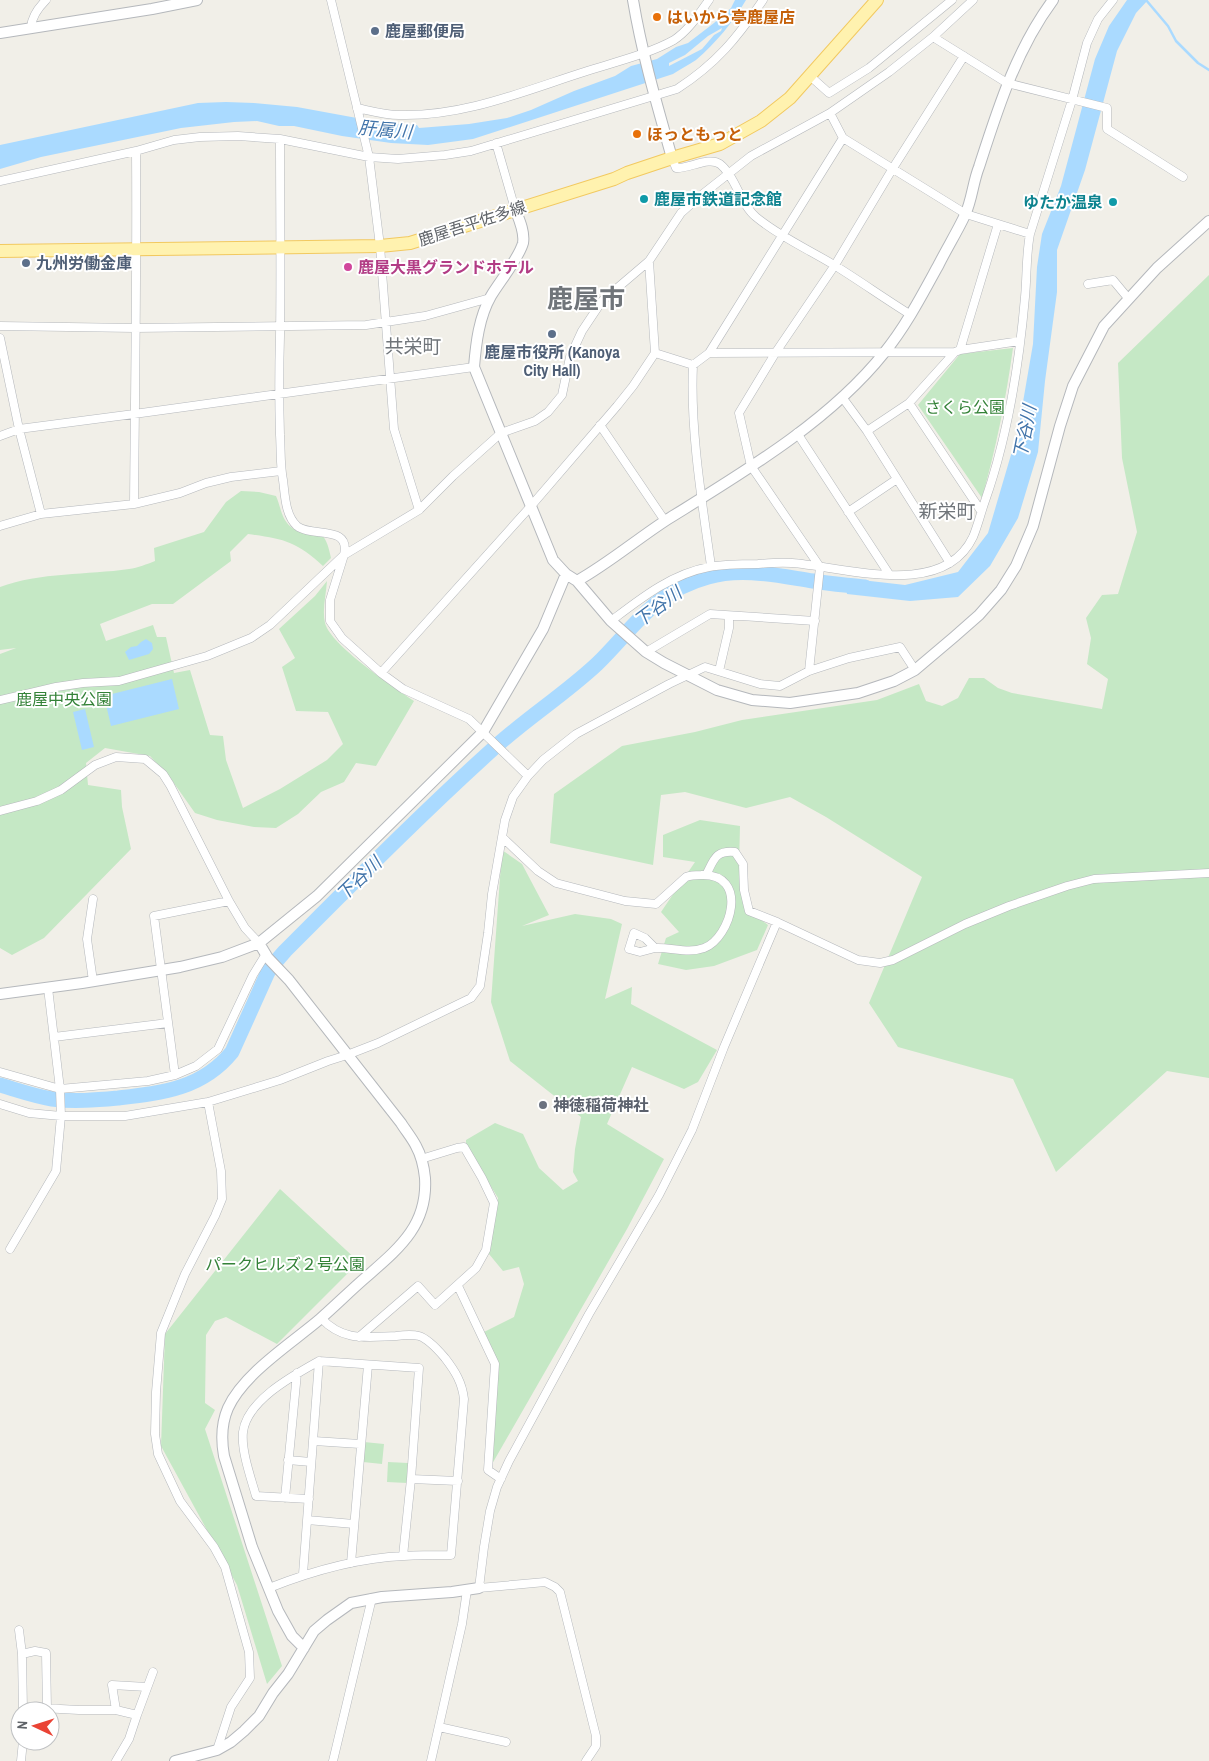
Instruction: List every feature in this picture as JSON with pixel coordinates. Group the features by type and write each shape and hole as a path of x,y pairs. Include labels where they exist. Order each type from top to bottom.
{"main road":[{"name":"鹿屋吾平佐多線","path":"0,251 380,246 410,243 720,144 761,121 790,98 877,0"}],"street":[{"path":"35,0 38,9"},
{"path":"31,28 31,19 46,0"},
{"path":"0,33 197,0"},
{"path":"331,0 369,155 380,246 394,430 418,510"},
{"path":"633,0 643,53 654,96 676,168 683,169 712,161 720,164 754,216 911,316"},
{"path":"358,111 396,115 429,114 491,102 643,53 673,40 683,33 709,0"},
{"path":"0,181 136,151 174,140 200,138 238,136 280,139 369,155 423,158 471,151 678,89 702,73 742,31 763,0"},
{"path":"810,76 829,93 869,68 952,0"},
{"path":"0,700 65,685 119,681 207,656 251,638 270,625 344,555 418,510 501,432 535,421 548,412 562,395 570,357 582,331 602,302 649,261 681,213 727,173 751,156 830,113 890,72 933,37 973,0"},
{"path":"577,580 751,466 797,433 842,397 884,354 911,316 966,214 976,174 1007,83 1030,35 1053,0"},
{"path":"614,625 650,592 679,577 711,566 790,563 848,572 906,575 934,571 950,563 964,551 973,536 995,472 1009,415 1020,341 1025,296 1026,255 1030,234 1072,100 1087,43 1098,19 1113,0"},
{"path":"933,37 1007,83 1107,108 1107,129 1183,177"},
{"path":"809,671 820,567 751,466 739,413 776,352 835,266 893,168 964,56"},
{"path":"830,113 843,138 966,214 1030,234"},
{"path":"693,365 709,353 843,138"},
{"path":"280,139 279,394 281,471 288,509 291,518 298,527 309,531 334,534 344,542 346,548 330,600 330,621 342,638 381,673 403,689 469,719 528,776"},
{"path":"496,144 521,226 523,242 490,298 476,342 474,367 553,560 566,574 577,580 614,625 646,652 717,690 752,700 790,703 858,693 894,681 914,670 979,615 1001,590 1016,566 1033,526 1060,426 1073,386 1104,326 1157,268 1209,221"},
{"path":"134,504 137,249 136,151"},
{"path":"866,432 910,403 958,351 998,224"},
{"path":"381,673 531,506 633,386 654,353 649,261"},
{"path":"1088,284 1113,280 1128,298"},
{"path":"0,326 135,328 366,325 425,316 490,298"},
{"path":"0,338 19,429 41,514"},
{"path":"709,353 884,354 958,351 1020,341"},
{"path":"654,353 693,365"},
{"path":"693,365 692,400 701,498 711,566"},
{"path":"0,436 19,429 474,367"},
{"path":"842,397 950,563"},
{"path":"910,403 982,511"},
{"path":"600,425 665,521"},
{"path":"797,433 889,574"},
{"path":"0,526 41,514 134,504 180,493 206,483 230,477 281,471"},
{"path":"848,512 897,479"},
{"path":"0,994 93,982 161,970 222,957 258,943 317,896 486,736 543,629 566,574"},
{"path":"646,652 710,614 815,621"},
{"path":"719,671 729,616"},
{"path":"0,1104 29,1113 61,1116 125,1116 208,1102 280,1080 378,1043 471,998 480,986 492,894 505,820 514,797 528,776 543,760 576,734 705,666 760,684 780,686 809,671 849,658 900,647 914,670"},
{"path":"0,811 37,801 61,790 95,765 116,757 145,760 163,774 245,928 289,980 401,1124 416,1146 421,1158 425,1184 424,1207 408,1237 321,1318 257,1371 239,1390 229,1406 222,1429 224,1456 252,1547 285,1626 304,1648"},
{"path":"503,838 538,871 556,883 625,901 656,904 686,877 691,875 714,876 725,882 730,888 732,903 722,933 713,943 705,948 688,950 654,948"},
{"path":"706,875 718,854 726,851 735,852 743,864 744,890 749,911 858,960 880,963 893,960 965,924 1067,886 1094,879 1209,873"},
{"path":"93,899 87,939 93,982"},
{"path":"175,1075 154,916 229,901"},
{"path":"479,1588 490,1512 509,1461 589,1314 659,1195 692,1130 724,1046 777,922"},
{"path":"0,1072 60,1089 148,1081 175,1075 196,1066 218,1049 253,975 267,956"},
{"path":"10,1249 56,1171 61,1116 60,1089 48,988"},
{"path":"54,1037 168,1023"},
{"path":"208,1102 221,1171 222,1199 184,1274 161,1333 155,1434 158,1454 180,1501 214,1548 225,1567 248,1652 250,1678 231,1707 217,1750"},
{"path":"359,1337 418,1286 435,1305 476,1268 486,1250 494,1203 464,1148 457,1148 421,1158"},
{"path":"458,1286 496,1364 488,1470 501,1479"},
{"path":"269,1588 303,1574 352,1563 403,1556 451,1555 464,1399 463,1386 458,1376 441,1354 420,1336 359,1337 339,1333 321,1318"},
{"path":"303,1574 319,1361"},
{"path":"309,1499 256,1496 244,1445 243,1432 254,1408 267,1395 319,1361 418,1368 411,1479 403,1556"},
{"path":"352,1563 360,1444 368,1364"},
{"path":"285,1498 297,1374"},
{"path":"314,1441 360,1444"},
{"path":"288,1460 311,1462"},
{"path":"411,1479 458,1481"},
{"path":"307,1520 354,1524"},
{"path":"175,1761 217,1750 231,1742 259,1716 314,1631 351,1603 372,1598 544,1582 555,1586 560,1592 596,1736 596,1746 586,1761"},
{"path":"431,1761 462,1624 467,1590"},
{"path":"333,1761 372,1598"},
{"path":"19,1630 22,1654 23,1701"},
{"path":"22,1654 35,1651 46,1653 47,1701"},
{"path":"116,1761 129,1739 153,1672"},
{"path":"116,1710 112,1685 147,1687"},
{"path":"60,1709 116,1710 137,1715"},
{"path":"439,1727 506,1742"}],"green space":[{"path":"1209,275 1209,1078 1167,1071 1056,1172 1013,1079 898,1047 869,1003 922,877 826,817 790,797 746,808 685,792 661,795 653,865 550,843 554,794 622,746 695,732 742,720 877,700 919,684 926,701 942,706 958,698 969,678 984,678 998,688 1012,693 1102,709 1108,679 1087,664 1091,638 1086,618 1102,595 1118,594 1137,532 1122,458 1118,363"},
{"name":"さくら公園","path":"1013,348 1000,423 982,498 918,405 960,354"},
{"name":"鹿屋中央公園","path":"241,491 259,492 276,496 283,517 288,524 299,532 321,535 328,546 331,558 323,566 305,551 288,542 248,534 230,552 231,561 173,604 152,604 100,624 106,641 153,625 157,637 166,637 174,673 190,670 210,735 223,736 226,760 243,808 280,789 327,760 343,744 328,712 296,711 282,667 295,658 279,629 315,596 327,581 324,613 325,623 330,632 350,654 414,701 376,766 356,763 344,782 321,792 298,814 276,828 254,827 217,820 195,813 171,779 150,756 105,748 86,763 88,785 121,790 122,807 131,849 44,938 12,955 0,948 0,654 16,648 0,650 0,587 15,582 48,576 132,568 155,561 154,548 204,532 226,502"},
{"path":"700,820 740,826 739,866 749,911 768,925 757,950 714,966 686,970 658,964 666,938 679,932 661,912 695,862 663,857 663,835"},
{"path":"502,850 522,864 549,915 522,926 575,914 611,919 622,924 605,999 632,987 631,1004 717,1050 698,1082 684,1089 632,1067 607,1124 664,1159 627,1229 488,1471 495,1364 480,1334 514,1317 524,1284 519,1267 503,1271 489,1254 498,1198 466,1146 466,1140 495,1123 523,1134 539,1168 563,1190 578,1181 573,1172 581,1117 510,1061 491,1002"},
{"name":"パークヒルズ２号公園","path":"280,1189 359,1262 277,1344 226,1317 215,1321 206,1335 205,1403 215,1410 205,1429 282,1666 267,1684 237,1585 161,1446 165,1334"},
{"path":"364,1442 384,1444 382,1464 363,1462"},
{"path":"388,1462 408,1463 407,1483 387,1482"}],"water":[{"name":"肝属川","path":"735,0 746,0 730,24 710,47 696,60 673,74 473,139 428,145 391,143 257,121 234,122 181,128 41,157 0,169 0,145 198,103 254,103 297,107 384,123 417,125 419,128 469,124 507,118 615,76 631,66 657,59 676,47 688,43 731,8","holes":["722,28 721,31 714,35 702,49 669,66 669,63 685,55 708,36"]},
{"path":"1127,0 1148,0 1136,13 1117,51 1085,170 1057,250 1057,292 1038,452 1018,518 990,566 958,597 910,601 847,594 844,578 905,585 958,572 988,533 1018,431 1033,344 1037,267 1042,234 1061,186 1095,59 1109,26"},
{"path":"146,639 152,643 153,649 149,654 129,660 125,652"},
{"path":"172,679 179,709 111,726 104,696"},
{"path":"85,709 94,747 82,750 73,712"}],"waterway":[{"path":"1146,0 1168,26 1176,41 1198,63 1209,70"},
{"name":"下谷川","path":"0,1085 52,1099 93,1100 165,1091 180,1087 208,1074 232,1052 268,972 285,951 388,848 467,773 507,737 585,675 658,602 689,584 708,577 734,573 760,573 865,587"}],"place":[{"name":"はいから亭鹿屋店","path":"657,17"},
{"name":"鹿屋郵便局","path":"375,31"},
{"name":"ほっともっと","path":"637,134"},
{"name":"鹿屋市鉄道記念館","path":"644,199"},
{"name":"ゆたか温泉","path":"1113,202"},
{"name":"九州労働金庫","path":"26,263"},
{"name":"鹿屋大黒グランドホテル","path":"348,267"},
{"name":"鹿屋市役所 (Kanoya City Hall)","path":"552,334"},
{"name":"神徳稲荷神社","path":"543,1105"}],"district":[{"name":"鹿屋市","path":"586,299"},
{"name":"共栄町","path":"413,346"},
{"name":"新栄町","path":"947,511"}]}
